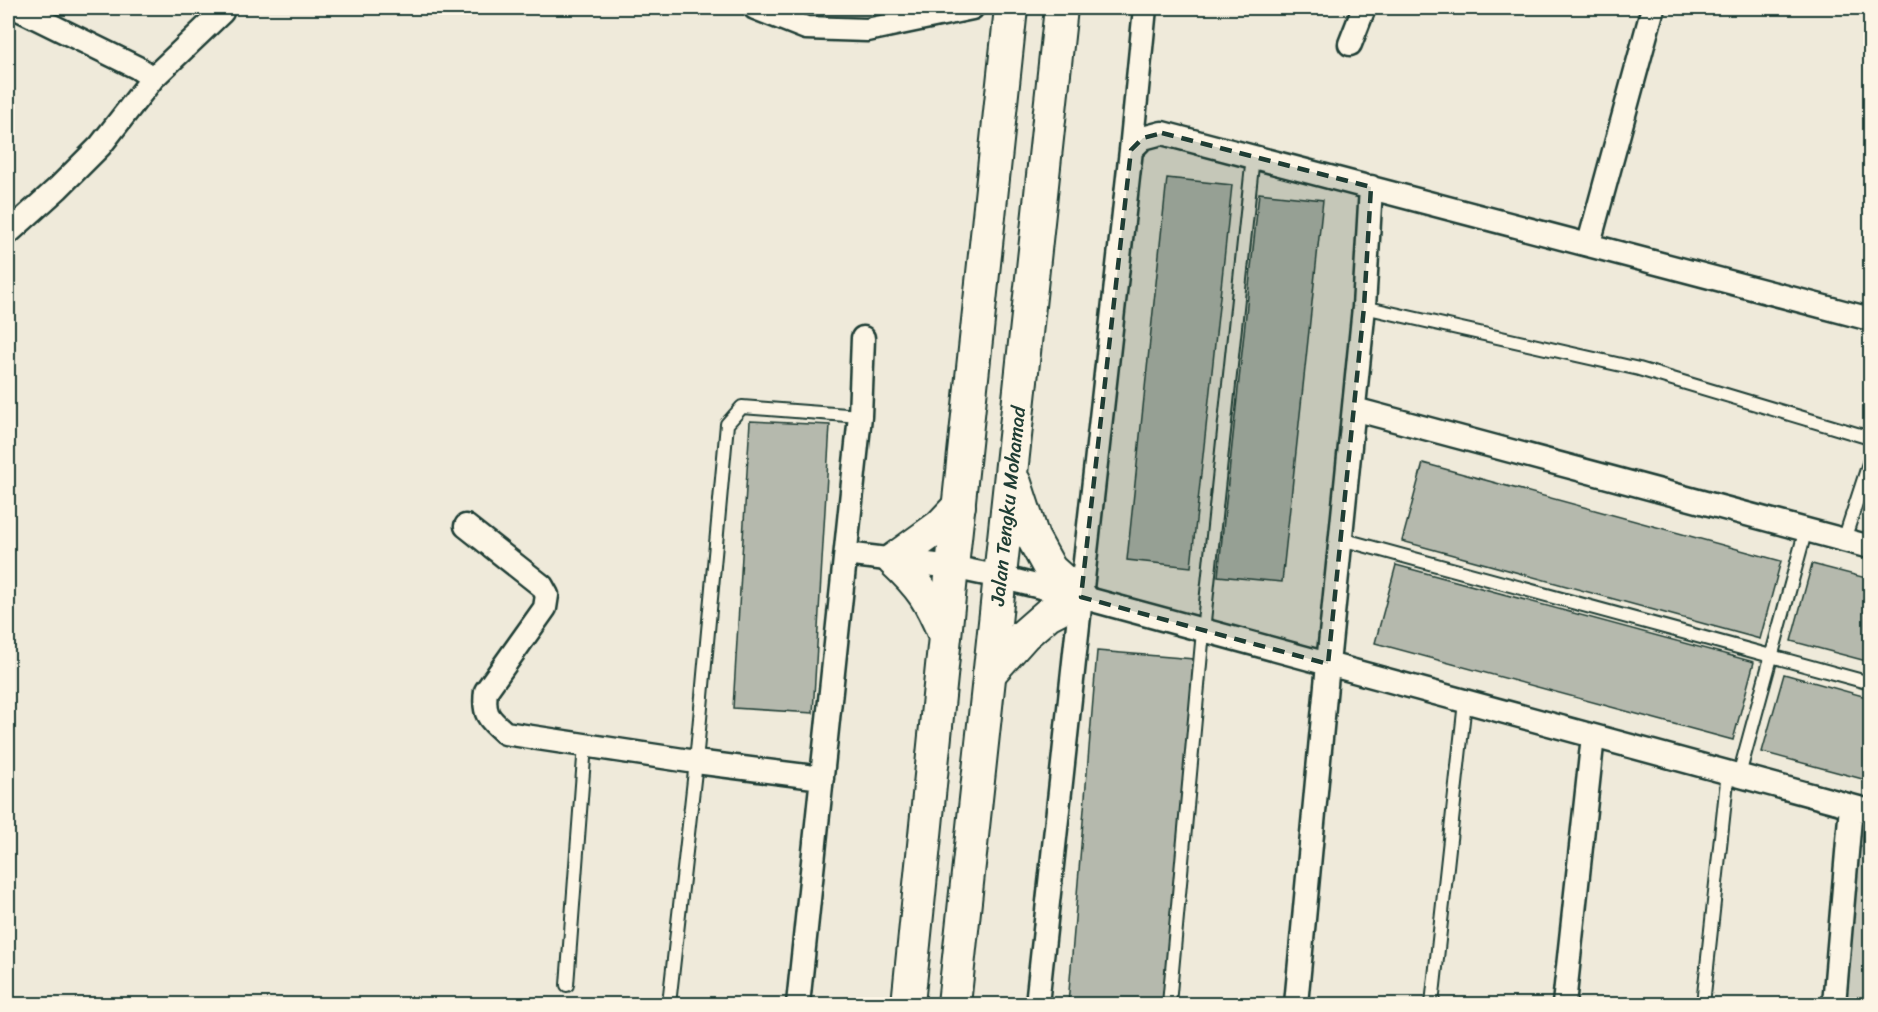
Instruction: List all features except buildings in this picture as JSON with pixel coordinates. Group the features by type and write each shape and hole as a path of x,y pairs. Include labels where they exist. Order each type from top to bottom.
{"main road":[{"path":"909,1005 958,506 1011,8"},
{"name":"Jalan Tengku Mohamad","path":"954,1005 1061,8"},
{"path":"989,674 1024,635 1048,614 1081,597 1050,569 1033,538 1012,471"},
{"path":"945,637 932,603 914,579 893,560 940,526 958,506"}],"street":[{"path":"16,8 138,68 153,78"},
{"path":"755,8 806,28 867,30 962,9"},
{"path":"1038,1005 1145,8"},
{"path":"1350,44 1364,8"},
{"path":"1589,243 1653,8"},
{"path":"8,233 100,146 153,78 222,9"},
{"path":"1131,150 1143,138 1162,133 1589,243 1870,319"},
{"path":"1296,1005 1364,307 1371,187"},
{"path":"798,1005 860,416 863,338"},
{"path":"1354,409 1870,547"},
{"path":"466,526 542,586 547,595 545,608 486,691 484,708 490,720 505,733 696,762 822,778"},
{"path":"846,554 952,567 1081,597 1861,809 1834,1005"},
{"path":"1564,1005 1593,736"}],"lane":[{"path":"1169,1005 1203,631 1253,156"},
{"path":"1364,307 1639,369 1870,438"},
{"path":"669,1005 696,762 727,424 742,407 860,416"},
{"path":"1844,540 1870,460"},
{"path":"1703,1005 1733,774 1771,656 1806,530"},
{"path":"1341,539 1870,683"},
{"path":"1432,1005 1465,702"},
{"path":"567,985 585,745"}],"highlighted area":[{"path":"1162,133 1371,187 1364,307 1328,664 1081,597 1131,150 1143,138"}],"shaded area":[{"path":"1870,838 1870,1004 1844,1004 1858,851"}]}
